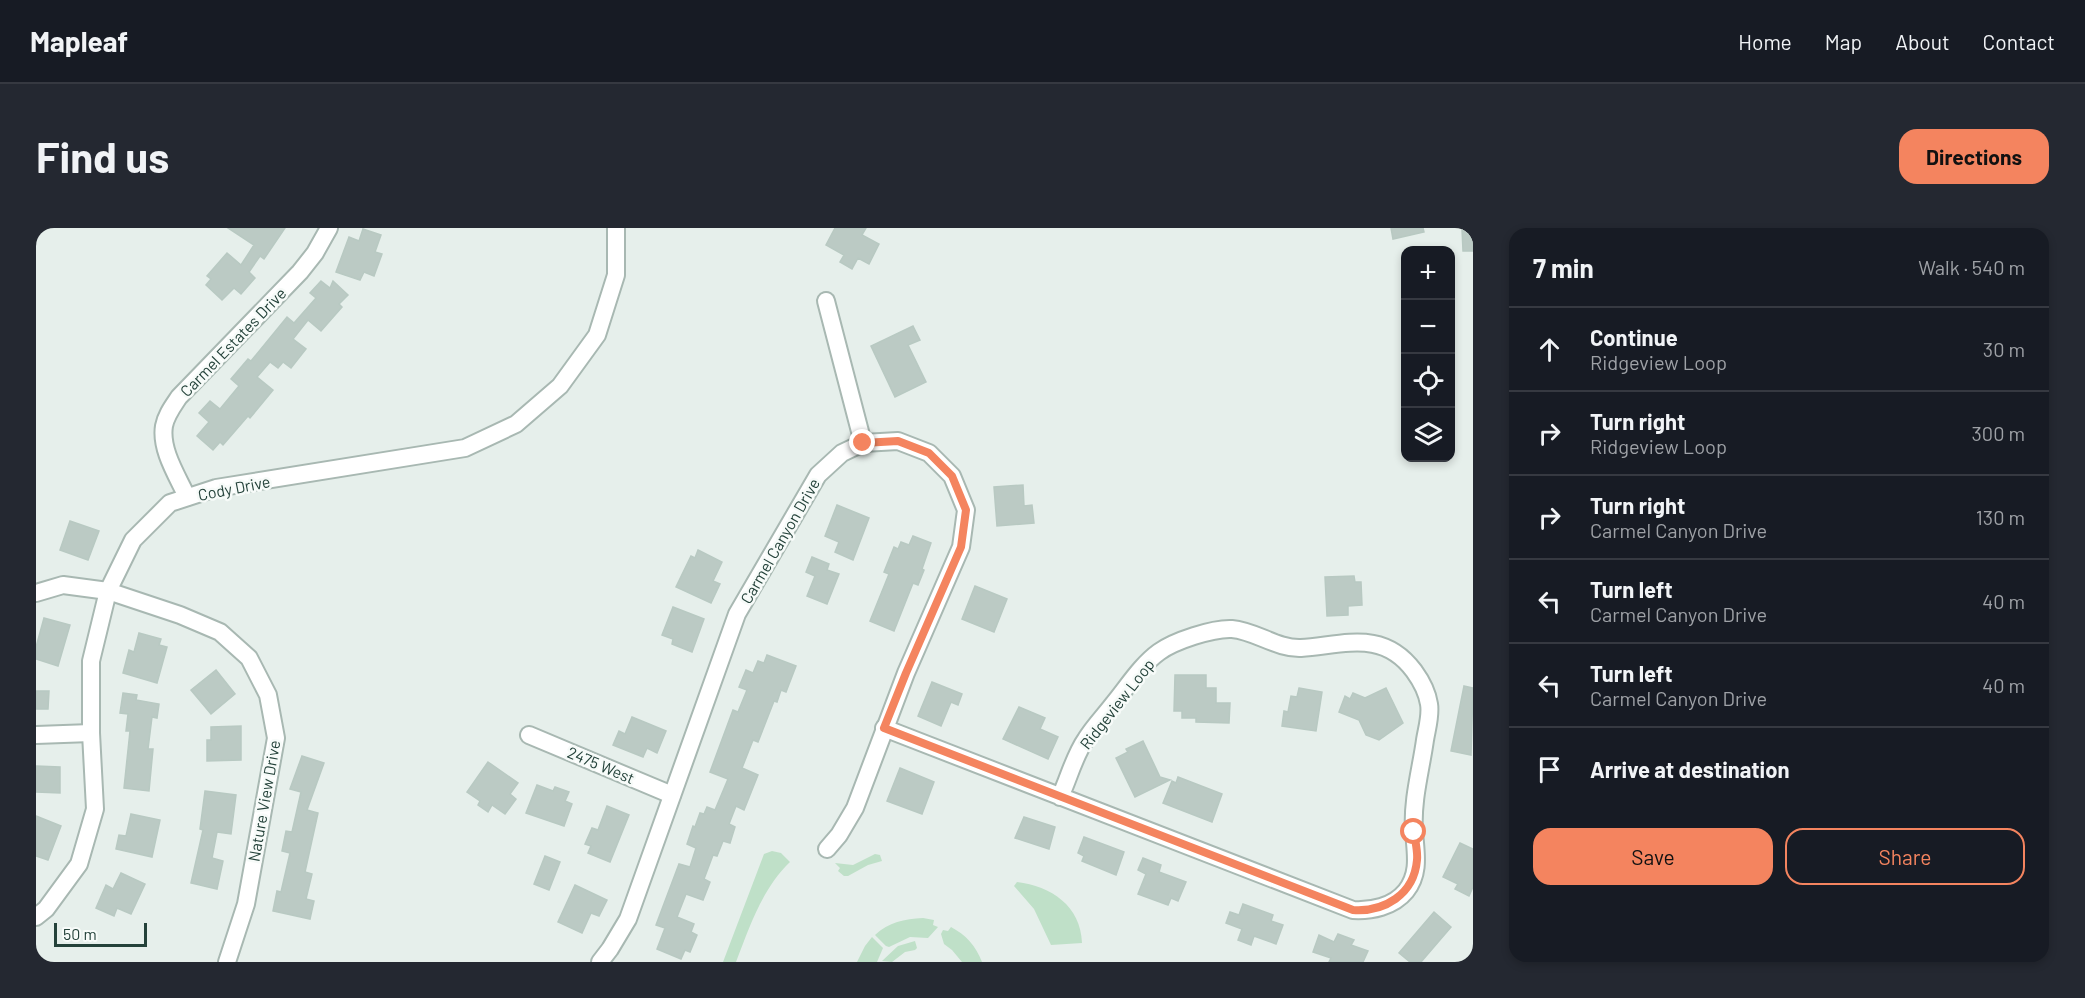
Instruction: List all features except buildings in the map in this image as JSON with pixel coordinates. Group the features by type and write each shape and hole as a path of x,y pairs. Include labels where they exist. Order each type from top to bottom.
{"street":[{"name":"Carmel Estates Drive","path":"187,497 167,450 164,437 164,425 169,412 179,397 300,272 321,245 329,228"},
{"name":"Cody Drive","path":"36,918 46,909 80,864 96,808 91,733 91,661 108,591 133,540 170,503 216,488 465,448 516,424 560,386 597,335 616,275 616,228"},
{"path":"826,301 863,443"},
{"name":"Carmel Canyon Drive","path":"600,962 628,919 737,614 818,475 842,453 863,443 898,441 929,453 952,476 966,510 961,547 906,673 855,808 839,835 827,849"},
{"name":"Nature View Drive","path":"36,593 63,585 108,591 180,615 220,632 249,658 268,695 276,738 246,904 227,962"},
{"name":"Ridgeview Loop","path":"884,728 1060,797 1353,910 1368,911 1382,907 1405,892 1415,872 1417,860 1414,816 1430,706 1425,686 1412,668 1400,657 1385,648 1370,643 1351,641 1299,648 1285,646 1247,632 1232,629 1217,630 1172,645 1159,652 1144,665 1085,739 1060,797"},
{"path":"36,735 91,733"},
{"name":"2475 West","path":"529,735 672,795"}],"green space":[{"path":"772,851 781,853 790,862 764,896 736,962 723,962 764,854"},
{"path":"875,854 880,855 882,861 868,865 848,876 838,871 840,868 835,863 853,865"},
{"path":"1017,882 1041,888 1062,900 1076,918 1082,943 1051,945 1034,909 1014,886"},
{"path":"923,918 934,920 933,925 938,927 928,938 910,937 889,947 875,935 897,922"},
{"path":"951,927 970,942 982,962 962,962 944,944 941,934 943,930 948,931"},
{"path":"872,937 883,948 877,962 857,962 865,946"},
{"path":"915,941 917,948 915,950 905,952 892,962 882,961 898,946"}],"route":[{"path":"863,443 898,441 929,453 952,476 966,510 961,547 884,728 1353,910 1368,911 1382,907 1405,892 1415,872 1417,860 1414,832"}]}
